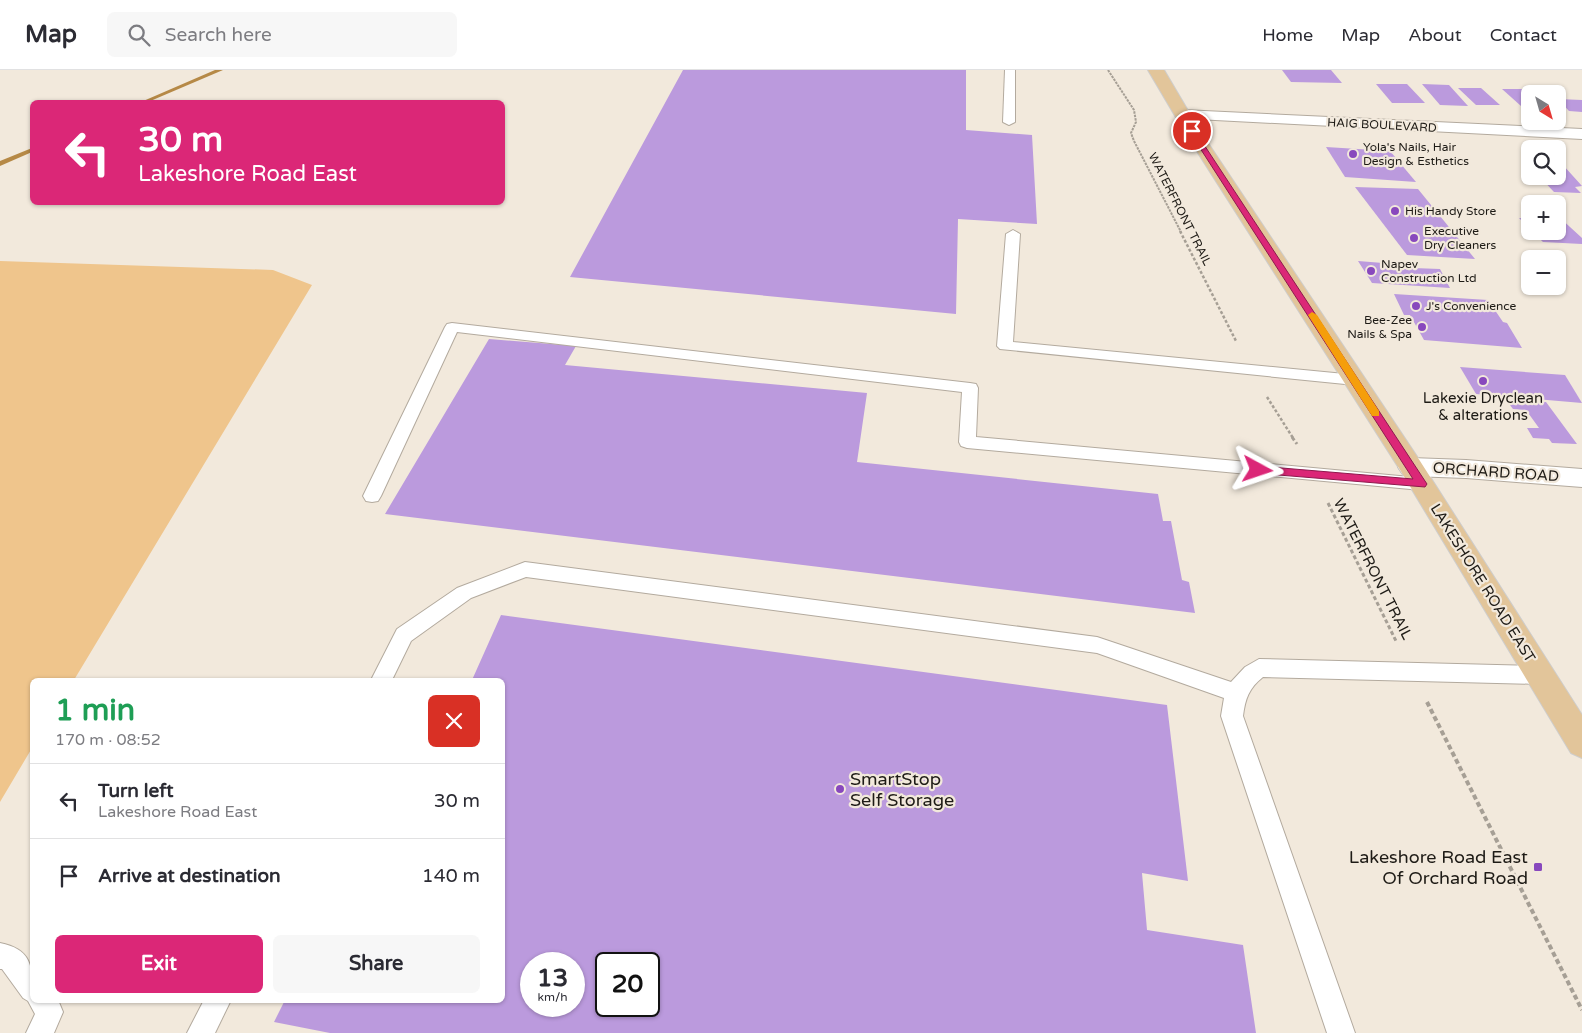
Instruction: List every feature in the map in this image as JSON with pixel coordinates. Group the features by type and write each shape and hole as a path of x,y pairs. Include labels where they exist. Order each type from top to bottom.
{"main road":[{"name":"LAKESHORE ROAD EAST","path":"1156,70 1183,115 1416,475 1582,743"}],"street":[{"name":"HAIG BOULEVARD","path":"1183,115 1582,134"},
{"name":"ORCHARD ROAD","path":"1416,475 1582,478"}],"lane":[{"path":"1010,70 1010,122"},
{"path":"1013,234 1005,346 1355,380"},
{"path":"372,496 452,327 970,388 967,442 1416,475"},
{"path":"382,678 404,635 464,593 525,569 1097,645 1235,693"},
{"path":"1341,1033 1232,716 1235,693 1246,678 1259,668 1540,675"},
{"path":"0,956 10,958 30,985"},
{"path":"40,1033 50,1012 43,1003"},
{"path":"201,1033 216,1003"}],"path":[{"name":"WATERFRONT TRAIL","path":"1108,70 1122,89 1136,116 1136,121 1130,133 1240,349"},
{"path":"1263,391 1301,450"},
{"name":"WATERFRONT TRAIL","path":"1324,494 1398,644"},
{"path":"1424,696 1582,1010"}],"shaded area":[{"path":"0,261 273,270 312,285 75,678 30,678 30,751 0,802"}],"building":[{"path":"683,70 966,70 966,130 1032,135 1037,224 958,219 956,314 570,277"},
{"path":"1282,70 1331,70 1342,83 1291,82"},
{"path":"1376,84 1407,84 1425,103 1392,103"},
{"path":"1422,84 1449,85 1468,106 1440,105"},
{"path":"1458,88 1481,88 1500,105 1476,105"},
{"path":"1502,89 1521,89 1521,106"},
{"path":"1566,99 1582,100 1582,112 1569,111 1566,108"},
{"path":"1326,147 1390,151 1416,182 1345,177"},
{"path":"1566,168 1582,186 1575,187 1581,193 1554,192 1547,185 1566,185"},
{"path":"1355,187 1418,189 1475,259 1407,255"},
{"path":"1566,223 1582,238 1582,244 1543,242 1541,240 1566,240"},
{"path":"1358,261 1408,265 1413,268 1440,269 1450,288 1372,283"},
{"path":"1394,294 1488,300 1503,322 1507,323 1522,348 1424,340 1410,315 1404,315"},
{"path":"489,339 576,346 565,365 867,393 857,462 1158,494 1163,521 1171,521 1182,580 1189,582 1195,613 385,514"},
{"path":"1460,367 1565,375 1582,403 1476,394"},
{"path":"1506,400 1546,402 1577,444 1552,443 1549,439 1533,438 1527,428 1539,428 1526,410 1513,409"},
{"name":"SmartStop Self Storage","path":"501,615 1167,705 1188,881 1142,873 1147,930 1243,945 1256,1033 330,1033 274,1022 284,1003 505,1003 505,678 473,678"}],"waterway":[{"path":"149,100 220,70"},
{"path":"0,164 30,151"}],"slow traffic":[{"path":"1312,315 1376,413"}],"place":[{"name":"Yola's Nails, Hair Design & Esthetics","path":"1353,154"},
{"name":"His Handy Store","path":"1395,211"},
{"name":"Executive Dry Cleaners","path":"1414,238"},
{"name":"Napev Construction Ltd","path":"1371,271"},
{"name":"J's Convenience","path":"1416,306"},
{"name":"Bee-Zee Nails & Spa","path":"1422,327"},
{"name":"Lakexie Dryclean & alterations","path":"1483,381"},
{"name":"SmartStop Self Storage","path":"840,789"},
{"name":"Lakeshore Road East Of Orchard Road","path":"1538,867"}],"route":[{"path":"1192,131 1421,484 1258,470"}]}
